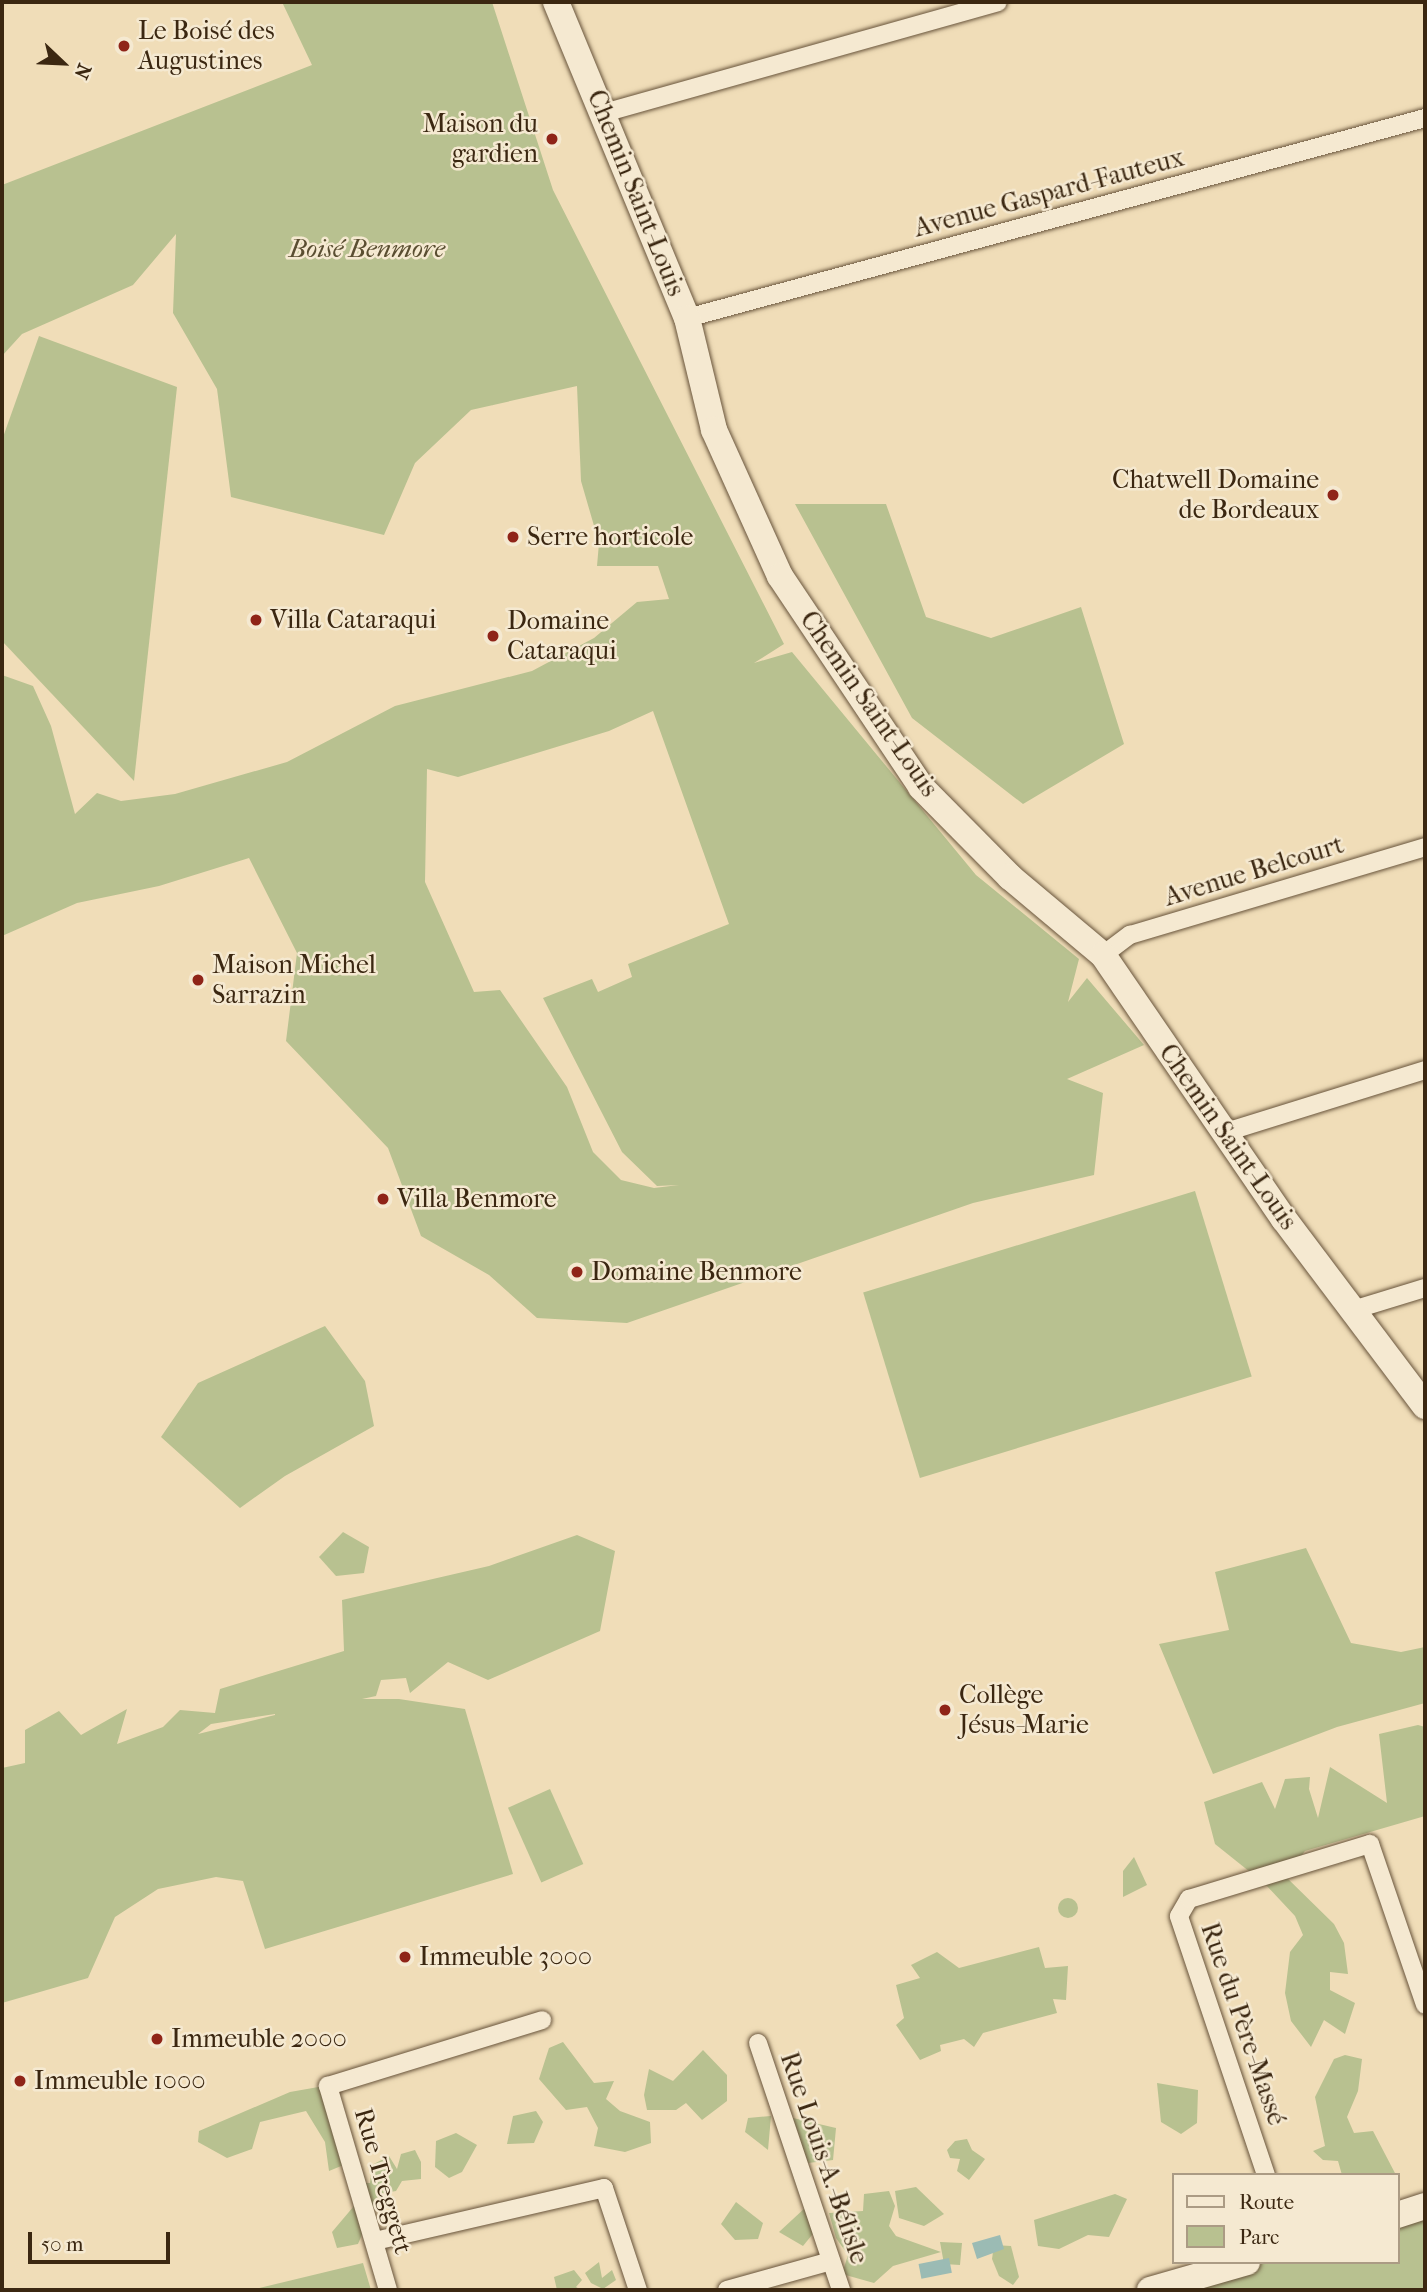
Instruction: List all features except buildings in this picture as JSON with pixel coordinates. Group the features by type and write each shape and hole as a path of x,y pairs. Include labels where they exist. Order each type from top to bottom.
{"street":[{"name":"Chemin Saint-Louis","path":"556,2 687,318 719,442 780,576 856,694 921,787 968,836 1103,955 1223,1133 1425,1406"},
{"path":"604,113 998,2"},
{"name":"Avenue Gaspard-Fauteux","path":"687,318 1425,118"},
{"name":"Avenue Belcourt","path":"1103,955 1130,935 1425,847"},
{"path":"1223,1133 1425,1070"},
{"path":"1353,1310 1425,1288"},
{"name":"Rue du Père-Massé","path":"1265,2173 1179,1916 1189,1899 1370,1844 1425,2005"},
{"name":"Rue Treggett","path":"388,2290 328,2086 542,2020"},
{"name":"Rue Louis-A.-Bélisle","path":"758,2043 841,2290"},
{"path":"374,2241 604,2188 638,2290"},
{"path":"1399,2214 1425,2206"},
{"path":"727,2290 831,2261"},
{"path":"1150,2290 1240,2264"}],"green space":[{"name":"Boisé Benmore","path":"282,2 492,2 553,190 784,644 754,663 792,652 976,875 1079,959 1068,1002 1087,978 1144,1045 1067,1079 1103,1093 1094,1175 973,1203 627,1323 537,1318 489,1275 421,1236 388,1148 286,1041 297,953 249,858 159,886 77,903 2,936 2,675 33,686 51,726 75,814 97,793 121,801 175,794 287,762 395,706 532,671 594,638 637,602 669,599 658,566 597,566 599,543 581,481 577,386 471,410 415,463 384,535 231,497 217,389 173,313 176,234 133,285 22,334 2,356 2,185 312,65","holes":["653,711 729,924 628,964 632,977 598,992 592,979 543,998 622,1152 657,1186 679,1185 654,1188 621,1180 593,1152 567,1087 500,990 474,992 425,882 427,769 458,777 609,731"]},
{"path":"39,336 177,387 134,781 2,641 2,440"},
{"path":"795,504 886,504 926,617 991,638 1081,607 1124,744 1023,804 912,718"},
{"path":"1195,1191 1252,1377 920,1478 863,1292"},
{"path":"325,1326 365,1381 374,1426 285,1476 240,1508 161,1437 198,1383"},
{"path":"343,1532 369,1547 364,1573 336,1576 319,1557"},
{"path":"577,1535 615,1551 600,1631 488,1680 448,1662 410,1693 406,1678 381,1680 376,1696 362,1699 399,1699 465,1709 513,1874 265,1949 243,1881 216,1877 158,1889 115,1917 88,1978 2,2003 2,1768 25,1763 25,1730 59,1711 81,1735 127,1709 117,1744 163,1727 180,1710 215,1713 220,1689 344,1651 342,1600 489,1566","holes":["275,1715 198,1734 211,1724"]},
{"path":"1306,1548 1351,1643 1401,1652 1425,1647 1425,1703 1337,1727 1213,1774 1159,1644 1229,1630 1215,1572"},
{"path":"1418,1725 1425,1727 1425,1816 1305,1851 1285,1876 1334,1924 1344,1943 1348,1974 1330,1972 1330,1990 1355,2003 1345,2034 1324,2020 1311,2047 1291,2021 1285,1993 1290,1952 1303,1935 1295,1916 1265,1884 1215,1844 1204,1802 1262,1782 1275,1809 1285,1779 1310,1777 1309,1789 1318,1818 1330,1767 1387,1803 1379,1734"},
{"path":"550,1789 583,1864 541,1883 508,1808"},
{"path":"1134,1857 1147,1885 1123,1897 1123,1871"},
{"path":"1064,1898 1072,1898 1078,1908 1072,1918 1064,1918 1058,1912 1058,1904"},
{"path":"1039,1947 1045,1968 1068,1966 1066,2000 1053,1999 1057,2013 983,2033 974,2047 964,2039 940,2045 941,2051 920,2060 896,2025 904,2018 896,1985 920,1978 911,1965 937,1952 959,1968"},
{"path":"563,2042 594,2083 614,2081 606,2099 620,2111 650,2122 651,2143 625,2152 594,2146 598,2128 587,2107 566,2110 539,2079 549,2048"},
{"path":"703,2050 727,2075 727,2101 702,2120 686,2103 676,2110 647,2110 644,2095 649,2069 673,2081"},
{"path":"1345,2055 1362,2059 1358,2091 1347,2117 1354,2133 1373,2131 1395,2173 1341,2173 1338,2161 1323,2160 1313,2151 1325,2146 1315,2097 1334,2059"},
{"path":"1157,2083 1198,2090 1197,2123 1181,2134 1161,2122"},
{"path":"324,2086 346,2164 329,2171 325,2142 306,2111 260,2122 252,2149 227,2158 198,2142 199,2131 290,2092"},
{"path":"536,2111 543,2122 534,2143 507,2144 513,2116"},
{"path":"771,2116 768,2150 745,2132 748,2118"},
{"path":"793,2118 836,2128 833,2160 808,2163"},
{"path":"456,2133 477,2145 462,2172 449,2178 435,2167 436,2141"},
{"path":"967,2139 972,2150 985,2159 969,2180 957,2171 960,2159 950,2158 947,2150 955,2141"},
{"path":"415,2150 421,2162 421,2179 402,2181 396,2191 379,2194 358,2244 337,2248 332,2232 359,2200 364,2183 370,2183 372,2165 389,2156 397,2169 401,2154"},
{"path":"916,2187 944,2214 924,2226 899,2218 895,2191"},
{"path":"889,2191 895,2206 889,2226 896,2236 941,2252 893,2266 874,2283 842,2274 848,2255 836,2238 829,2213 863,2211 864,2194"},
{"path":"1115,2194 1127,2199 1109,2237 1088,2235 1059,2249 1038,2246 1034,2220"},
{"path":"736,2202 763,2223 758,2239 735,2240 721,2224"},
{"path":"1425,2206 1425,2290 1151,2290 1240,2264 1399,2264 1399,2214"},
{"path":"806,2207 816,2230 803,2246 779,2232"},
{"path":"940,2242 962,2243 960,2265 944,2264"},
{"path":"994,2245 1011,2246 1019,2277 1013,2285 999,2276 992,2259"},
{"path":"599,2262 602,2278 612,2270 616,2280 603,2289 591,2283 585,2273"},
{"path":"363,2263 371,2290 251,2290"},
{"path":"574,2270 582,2280 576,2287 581,2290 557,2290 554,2277"}],"water":[{"path":"1000,2235 1004,2249 977,2259 972,2243"},
{"path":"949,2258 952,2273 921,2279 919,2264"}],"place":[{"name":"Le Boisé des Augustines","path":"124,46"},
{"name":"Maison du gardien","path":"552,139"},
{"name":"Chatwell Domaine de Bordeaux","path":"1333,495"},
{"name":"Serre horticole","path":"513,537"},
{"name":"Villa Cataraqui","path":"256,620"},
{"name":"Domaine Cataraqui","path":"493,636"},
{"name":"Maison Michel Sarrazin","path":"198,980"},
{"name":"Villa Benmore","path":"383,1199"},
{"name":"Domaine Benmore","path":"577,1272"},
{"name":"Collège Jésus-Marie","path":"945,1710"},
{"name":"Immeuble 3000","path":"405,1957"},
{"name":"Immeuble 2000","path":"157,2039"},
{"name":"Immeuble 1000","path":"20,2081"}]}
